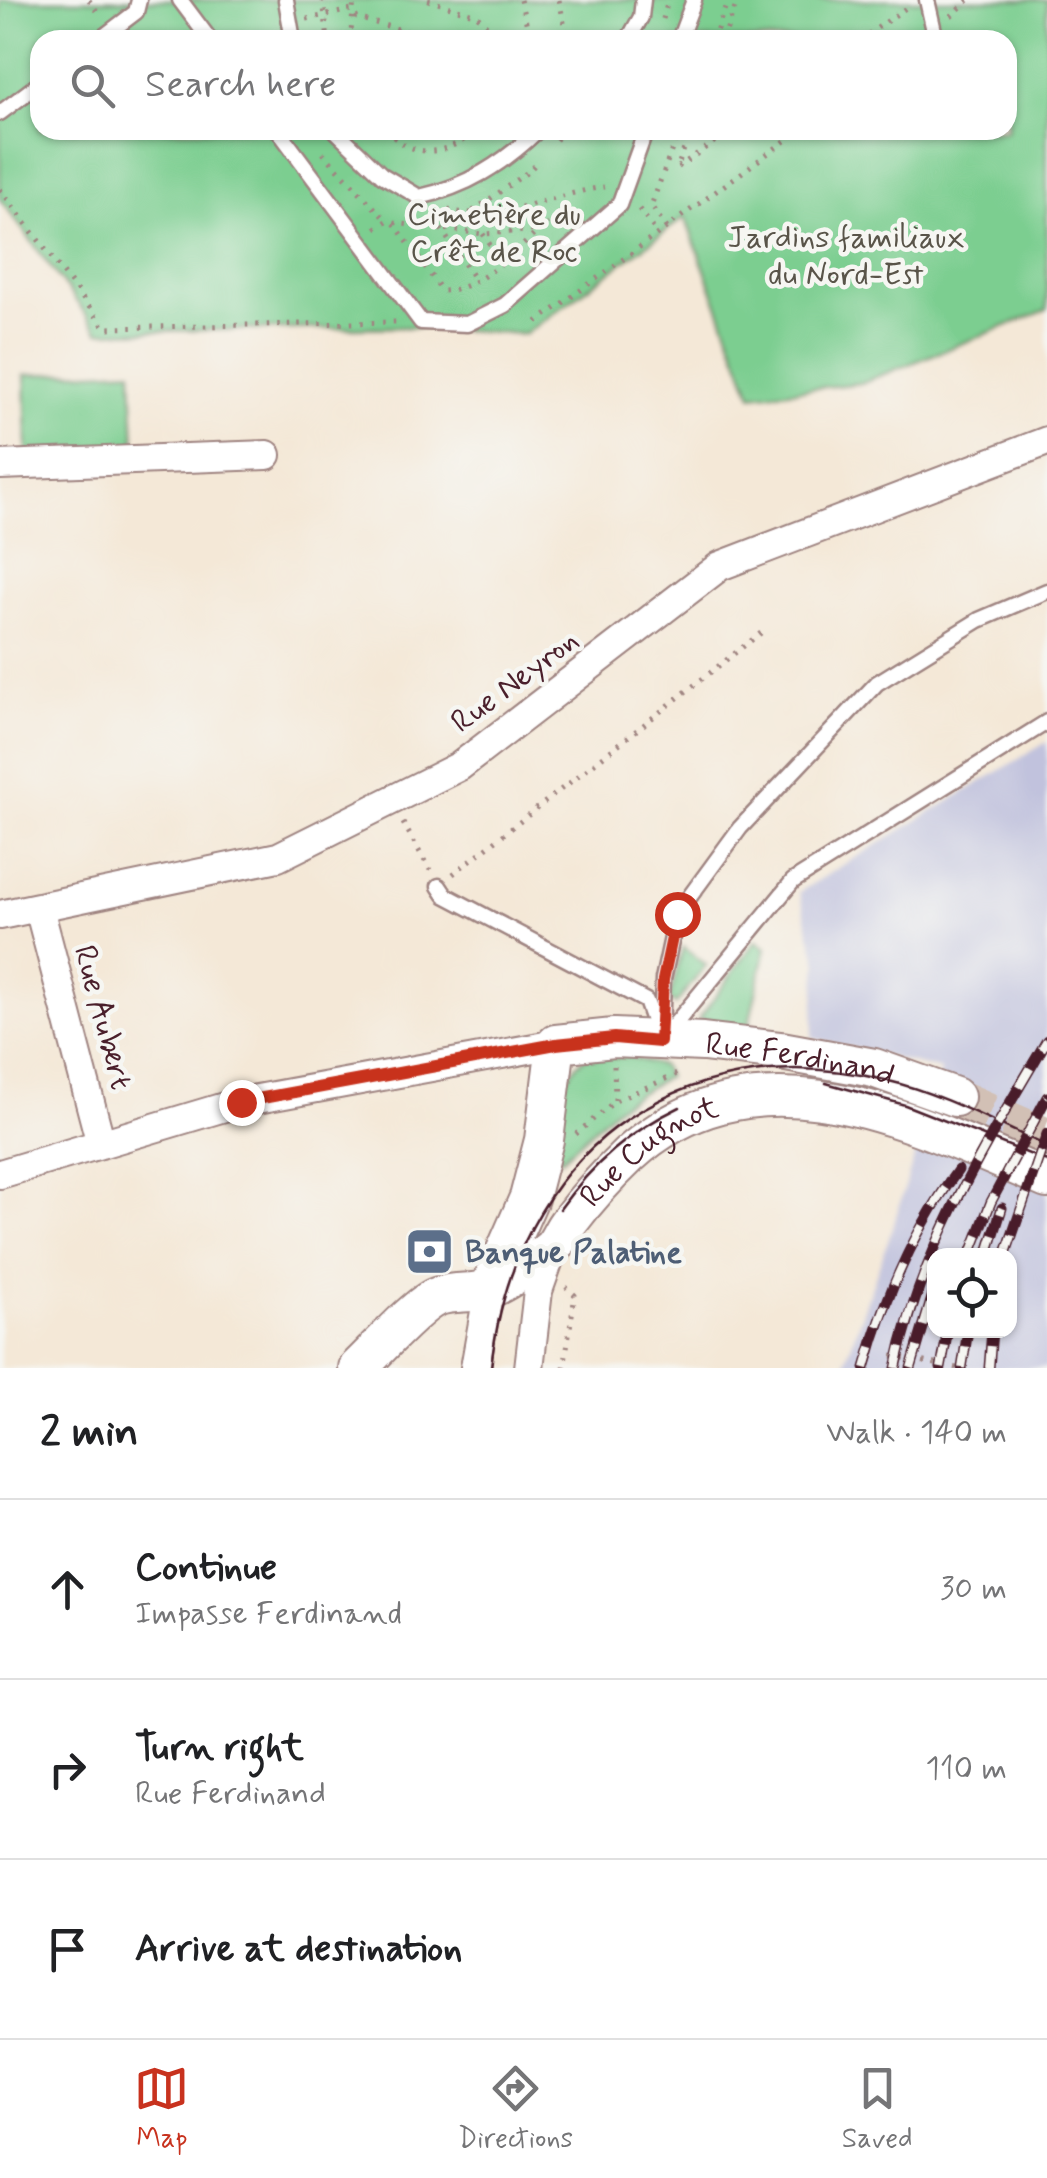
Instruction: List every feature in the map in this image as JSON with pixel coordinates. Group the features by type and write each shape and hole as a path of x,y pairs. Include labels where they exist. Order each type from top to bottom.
{"main road":[{"name":"Rue Ferdinand","path":"556,1044 614,1038 781,1051 874,1068 955,1097"},
{"path":"489,1289 529,1198 544,1140 556,1044"},
{"name":"Rue Cugnot","path":"358,1368 432,1298 489,1289 549,1258 567,1224 630,1154 659,1132 736,1102 777,1096 844,1102 944,1136 1047,1179"}],"street":[{"name":"Rue Neyron","path":"0,914 278,857 460,766 720,566 1047,441"},
{"path":"0,465 267,455"},
{"name":"Rue Aubert","path":"39,908 101,1144"},
{"name":"Rue Ferdinand","path":"0,1174 241,1102 556,1044"},
{"path":"529,1368 538,1291 549,1258"},
{"path":"474,1368 489,1289"}],"lane":[{"path":"112,30 136,12 139,0"},
{"path":"180,0 202,30"},
{"path":"286,0 290,30"},
{"path":"633,30 642,0"},
{"path":"683,30 694,0"},
{"path":"927,0 934,30"},
{"path":"0,112 30,90"},
{"path":"286,140 421,322 467,324 505,306 620,205 642,140"},
{"path":"346,140 382,174 419,197 461,186 480,176 525,140"},
{"path":"660,1042 663,980 677,914 740,828 876,684 980,620 1047,591"},
{"path":"660,1042 792,881 1047,722"},
{"path":"439,886 444,895 646,1000 660,1042"}],"path":[{"path":"323,0 326,30"},
{"path":"352,30 354,0"},
{"path":"428,0 478,14 491,30"},
{"path":"520,0 529,30"},
{"path":"560,0 566,30"},
{"path":"717,30 728,0"},
{"path":"727,30 738,0"},
{"path":"874,30 910,5"},
{"path":"288,23 351,10"},
{"path":"351,10 357,18 402,30"},
{"path":"395,140 425,154 442,152 465,140"},
{"path":"667,228 652,206 676,140"},
{"path":"687,140 677,168 717,140"},
{"path":"537,322 786,140"},
{"path":"318,148 390,222 442,291 460,289 475,280 548,223"},
{"path":"419,197 430,205 470,212 530,206 617,185 658,234"},
{"path":"0,189 105,328 421,322"},
{"path":"361,240 390,222 483,234 540,230"},
{"path":"441,230 475,280"},
{"path":"483,234 501,262"},
{"path":"439,886 762,632"},
{"path":"544,1140 570,1140 615,1101 700,1066 702,1042"},
{"path":"549,1258 575,1294 564,1368"},
{"path":"892,1356 957,1368"}],"shaded area":[{"path":"1047,742 1047,1368 843,1368 893,1226 941,1070 812,1038 818,963 799,892"}],"green space":[{"name":"Cimetière du Crêt de Roc","path":"0,0 1047,0 1047,310 861,383 752,395 685,217 525,334 417,327 99,332 0,199"},
{"path":"132,370 135,447 27,452 25,375"},
{"path":"756,940 766,948 748,1029 699,1019"},
{"path":"683,947 706,965 676,1004 669,1000"},
{"path":"586,1057 630,1057 662,1066 667,1077 619,1105 561,1159 553,1151 560,1099 569,1075"}],"tunnel":[{"path":"955,1097 1047,1137"}],"tram line":[{"path":"491,1368 506,1293 532,1227 570,1171 618,1126 674,1094 738,1074 809,1069 906,1086 1047,1146"},
{"path":"826,1083 905,1105 1047,1161"},
{"path":"560,1209 613,1150 680,1107"}],"railway":[{"path":"896,1368 907,1324 939,1239 979,1158 1047,1040"},
{"path":"973,1248 991,1202 1047,1097"},
{"path":"1008,1248 1047,1134"},
{"path":"865,1368 902,1265 958,1170"},
{"path":"990,1248 1002,1208"},
{"path":"911,1368 927,1314"},
{"path":"941,1368 947,1338"},
{"path":"962,1368 967,1338"},
{"path":"989,1368 991,1338"}],"place":[{"name":"Banque Palatine","path":"430,1251"}],"route":[{"path":"241,1102 556,1044 614,1038 660,1042 663,980 677,914"}],"park label":[{"name":"Jardins familiaux du Nord-Est","path":"846,254"}]}
